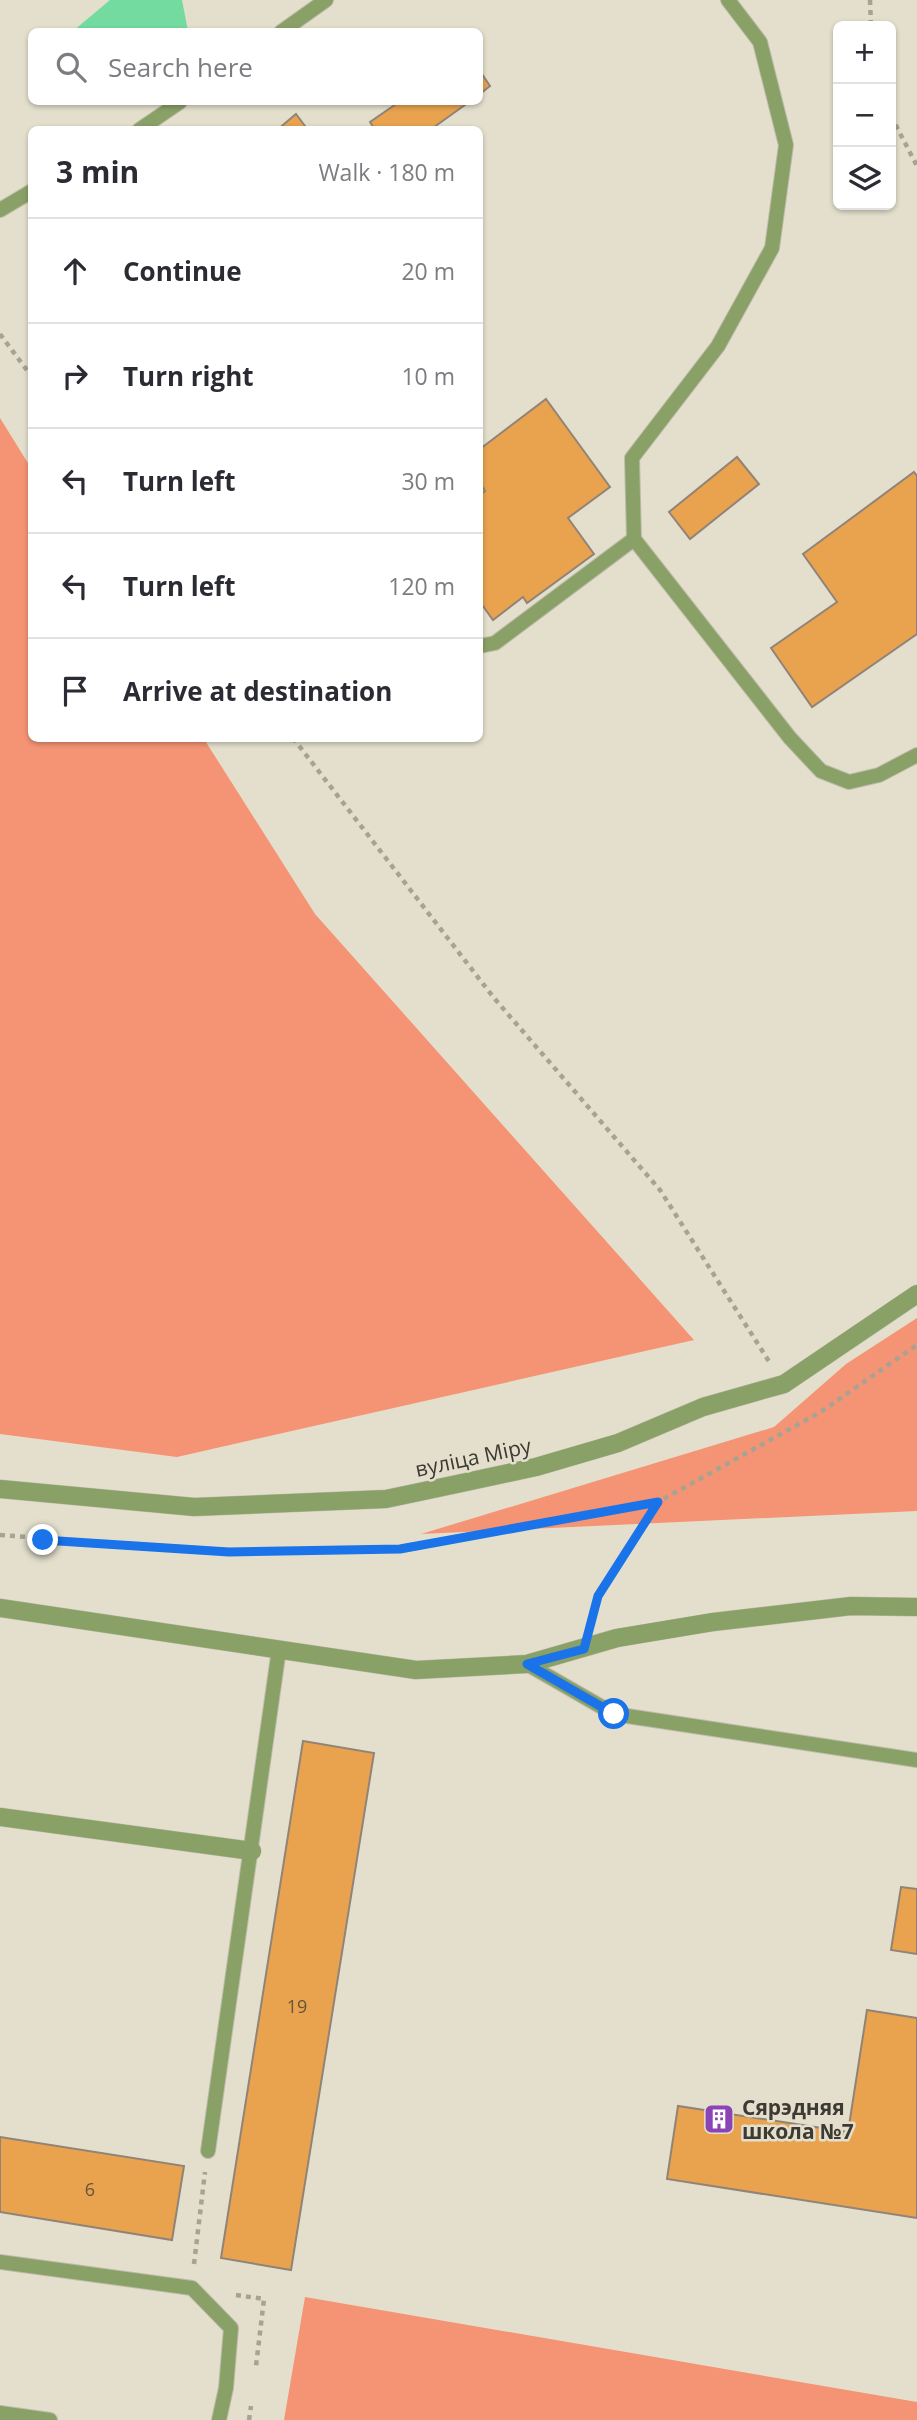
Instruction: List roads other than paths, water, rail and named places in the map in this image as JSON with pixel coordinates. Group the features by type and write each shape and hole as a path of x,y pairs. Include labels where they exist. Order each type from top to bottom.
{"street":[{"name":"вуліца Міру","path":"0,1489 194,1507 386,1499 536,1467 618,1443 703,1407 784,1384 917,1294"},
{"path":"0,1608 416,1670 527,1664 617,1638 713,1622 851,1606 917,1607"},
{"path":"0,1817 252,1851"}],"lane":[{"path":"287,28 326,0"},
{"path":"728,0 760,43 786,145 772,248 718,346 632,458 634,539 790,738 821,771 849,782 879,775 917,755"},
{"path":"145,126 176,105"},
{"path":"0,210 28,193"},
{"path":"483,645 495,643 634,539"},
{"path":"208,2151 279,1650"},
{"path":"527,1664 614,1714 917,1760"},
{"path":"0,2262 192,2288 231,2328 226,2388 219,2420"},
{"path":"0,2413 50,2420"}],"place":[{"name":"Сярэдняя школа №7","path":"719,2119"}]}
